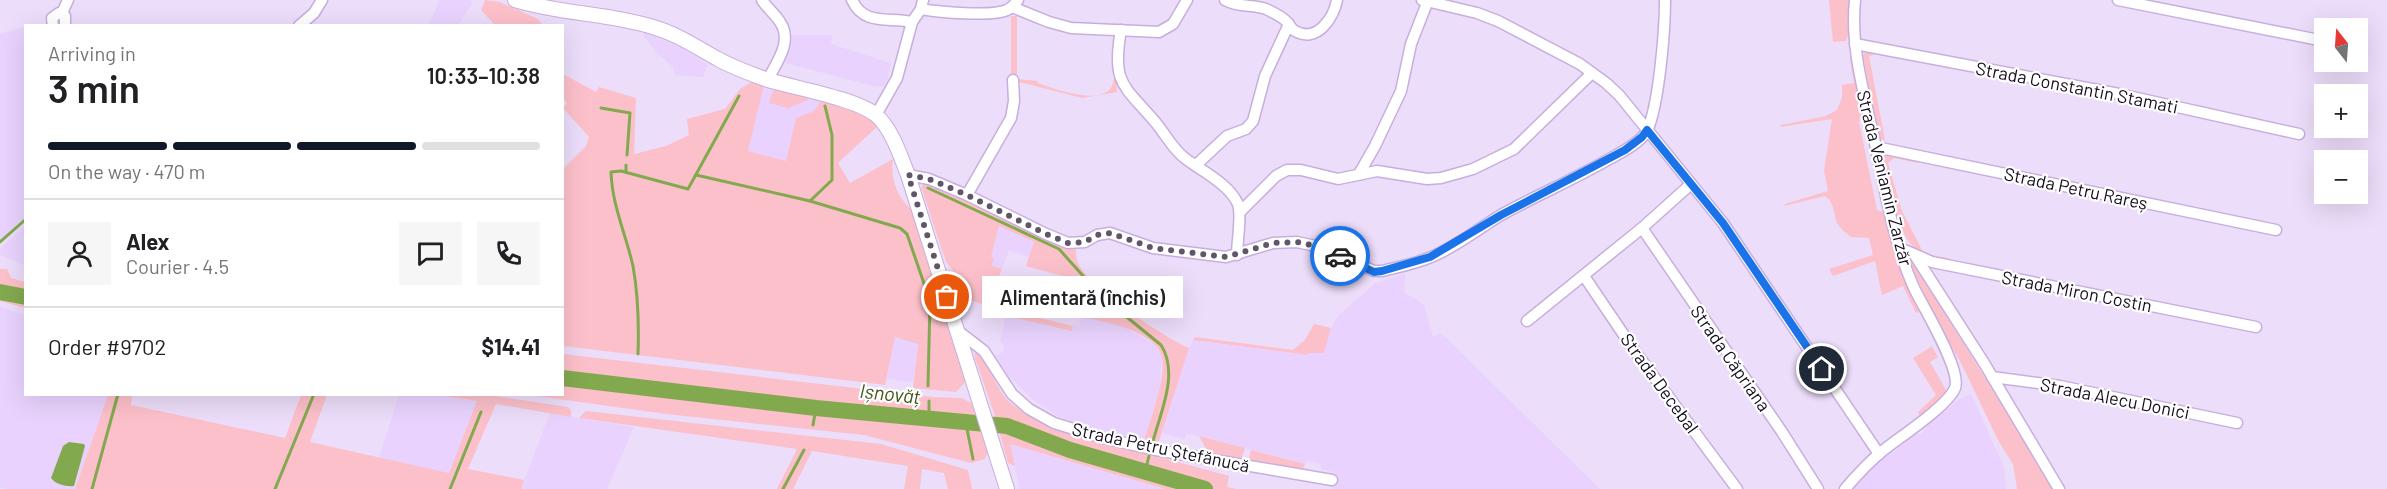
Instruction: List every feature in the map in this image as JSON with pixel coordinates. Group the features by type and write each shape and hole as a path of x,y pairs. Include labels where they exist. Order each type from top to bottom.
{"main road":[{"path":"515,0 562,12 652,26 676,35 720,60 768,80 848,101 876,115 892,138 908,175 1007,489"}],"street":[{"path":"52,24 53,16 62,13 68,0"},
{"path":"301,24 314,13 322,0"},
{"path":"762,0 779,20 786,36 782,52 768,80"},
{"path":"852,0 862,15 871,19 899,19 912,22"},
{"path":"876,115 901,67 912,22 922,4 980,13 1004,11 1015,3 1058,25 1091,30 1163,31 1173,24 1187,0"},
{"path":"1225,0 1239,6 1267,9 1300,33 1311,33 1320,29 1332,17 1338,0"},
{"path":"908,175 929,179 967,195 1068,243 1085,242 1097,235 1110,233 1163,249 1214,257 1238,255 1273,243 1297,242 1320,247 1374,272 1382,271 1436,255 1501,215 1606,161 1642,137 1647,130 1660,59 1665,0"},
{"name":"Strada Veniamin Zarzăr","path":"1845,489 1879,454 1947,399 1956,386 1954,371 1914,288 1900,248 1855,44 1855,0"},
{"path":"2118,0 2314,39"},
{"path":"1359,174 1376,146 1401,91 1411,44 1424,1 1492,18 1592,73 1619,95 1730,233 1879,454"},
{"path":"62,13 66,19 65,24"},
{"path":"1196,165 1210,155 1227,136 1246,129 1253,121 1265,76 1289,24"},
{"path":"1121,30 1119,72 1124,88 1155,122 1177,151 1232,196 1240,212 1238,255"},
{"name":"Strada Constantin Stamati","path":"1855,44 2119,94 2299,134"},
{"path":"1240,212 1275,176 1287,170 1301,170 1338,179 1377,171 1434,179 1480,166 1514,149 1592,73"},
{"path":"967,195 1011,117 1014,101 1013,80"},
{"name":"Strada Petru Rareș","path":"1876,147 2276,230"},
{"path":"1527,321 1642,228 1691,184"},
{"name":"Strada Căpriana","path":"1642,228 1782,432 1818,489"},
{"name":"Strada Miron Costin","path":"1900,248 1916,257 1932,262 2256,327"},
{"path":"1916,257 2059,489"},
{"name":"Strada Decebal","path":"1584,276 1634,350 1737,489"},
{"name":"Strada Petru Ştefănucă","path":"958,331 984,351 1012,394 1029,409 1054,423 1103,438 1156,450 1332,480"},
{"name":"Strada Alecu Donici","path":"1992,377 2060,386 2237,423"}],"shaded area":[{"path":"440,0 471,0 472,4 459,24 429,24"},
{"path":"485,0 500,2 538,19 542,24 494,24 481,10"},
{"path":"1829,0 1851,0 1850,30 1846,41 1833,42"},
{"path":"1011,16 1017,16 1017,79 1037,81 1063,91 1092,96 1110,89 1116,68 1117,92 1082,98 1011,80"},
{"path":"24,27 24,218 0,240 0,34"},
{"path":"644,32 677,46 708,64 703,77 675,75 673,67 658,54 643,35"},
{"path":"793,35 832,35 831,44 891,63 886,85 877,87 785,63"},
{"path":"1868,51 1890,54 1891,57 1875,54 1869,56 1885,140 1879,139 1863,55"},
{"path":"1850,59 1854,63 1864,111 1859,122 1877,210 1885,213 1896,256 1919,312 1916,313 1903,286 1882,295 1875,261 1833,276 1829,269 1873,255 1869,238 1851,237 1840,227 1832,205 1825,196 1784,206 1828,191 1824,171 1832,119 1780,127 1826,116 1837,110 1842,98 1842,85 1854,83"},
{"path":"564,75 596,92 599,87 636,98 634,154 666,146 689,135 687,119 725,109 740,89 751,82 764,85 748,151 786,161 796,118 814,111 821,101 865,114 878,126 838,163 850,183 893,159 896,187 902,199 912,210 966,381 956,392 913,388 918,344 895,337 885,385 564,346 564,168 586,146 589,137 564,109 567,103 564,99"},
{"path":"764,85 821,101 783,188 740,178"},
{"path":"777,88 807,97 808,100 788,108 769,103 772,93"},
{"path":"1885,154 1919,160 1918,163 1894,158 1888,163 1902,211 1922,250 1926,254 1948,258 1946,262 1924,256 1906,238 1891,196 1882,157"},
{"path":"924,184 961,197 1061,245 1076,249 1078,263 1097,285 1128,311 1162,334 1189,348 1158,444 1144,440 1162,376 1162,358 1158,348 1150,340 1128,329 1082,317 1085,293 1077,280 1026,266 1034,242 999,226 991,257 994,258 992,266 1002,269 998,278 989,276 987,286 995,288 991,301 984,305 962,297 954,272 946,262 921,187"},
{"path":"999,226 1034,243 1032,247 1060,269 1009,250 1002,269 992,266 991,257"},
{"path":"24,227 24,265 0,255 0,249"},
{"path":"1909,259 2054,489 2017,489 2013,464 1999,442 1960,361 1935,320"},
{"path":"0,269 7,269 11,278 24,282 24,308 0,301"},
{"path":"1405,273 1404,292 1424,305 1433,337 1441,333 1600,489 1335,489 1331,487 1333,472 1321,469 1321,464 1307,460 1305,464 1199,436 1186,434 1185,439 1162,433 1186,353 1193,340 1307,355 1308,353 1324,353 1328,334 1338,316 1374,284"},
{"path":"0,307 24,315 24,396 108,396 75,489 7,489 0,487"},
{"path":"1007,310 1073,326 1072,331 1006,316"},
{"path":"1006,316 1072,331 1074,324 1079,326 1082,317 1120,325 1154,344 1162,358 1159,390 1144,440 1059,417 1031,398 1006,373 996,356 1003,352 1004,346 1000,341"},
{"path":"1314,324 1331,328 1324,353 1308,353 1308,355 1193,340 1195,337 1293,350 1305,340"},
{"path":"894,336 918,343 913,382 887,379"},
{"path":"1931,345 1938,357 1930,362 1946,390 1921,418 1918,412 1936,395 1913,358"},
{"path":"975,352 983,360 1004,396 1014,406 1033,418 1053,428 1229,476 1227,487 1236,489 1165,489 1010,444 1015,466 1008,463"},
{"path":"564,354 933,397 962,398 973,404 988,452 985,459 971,463 864,435 666,414 536,396 564,396"},
{"path":"1971,394 2004,467 2006,489 1852,489 1878,460 1894,452 1915,434 1922,434 1926,427 1960,399"},
{"path":"108,396 132,396 131,405 285,438 301,396 327,396 310,442 449,473 477,401 444,396 496,396 568,407 571,410 571,417 496,404 468,469 524,480 521,489 75,489"},
{"path":"399,396 439,396 478,401 449,473 379,458"},
{"path":"586,411 881,444 968,470 972,489 948,489 944,473 922,469 920,489 904,489 908,466 812,451 793,489 777,489 797,449 579,418"},
{"path":"550,413 634,427 607,489 521,489"},
{"path":"1199,436 1245,448 1241,460 1209,454"},
{"path":"69,442 85,446 74,486 61,485 51,478 63,446"},
{"path":"1009,444 1165,489 1020,489"},
{"path":"1251,450 1305,464 1301,471 1248,462"}],"waterway":[{"path":"638,354 635,277 614,196 611,172 621,171 688,189 739,96"},
{"path":"696,175 810,201 832,180 832,135 825,106"},
{"path":"601,108 630,113 627,155"},
{"path":"626,165 626,172"},
{"path":"928,188 1059,249 1101,296 1161,345 1166,356 1168,380 1164,405 1153,441"},
{"path":"810,201 900,228 907,234 930,301 928,386"},
{"path":"0,242 24,221"},
{"name":"Ișnovăț","path":"0,292 24,297"},
{"name":"Ișnovăț","path":"564,378 816,408 1007,426 1070,450 1205,489"},
{"path":"92,489 117,396"},
{"path":"275,489 313,396"},
{"path":"929,401 929,420"},
{"path":"813,425 816,408"},
{"path":"450,489 481,412"},
{"path":"966,424 973,459"},
{"path":"783,489 804,450"},
{"path":"1145,472 1149,456"}],"way so far":[{"path":"947,297 908,175 929,179 967,195 1068,243 1085,242 1097,235 1110,233 1153,248 1214,257 1226,257 1273,243 1286,242 1320,247 1340,256"}],"place":[{"name":"Alimentară (închis)","path":"947,297"}],"route":[{"path":"1340,256 1374,272 1430,257 1501,215 1625,150 1642,137 1647,130 1723,223 1822,369"}]}
